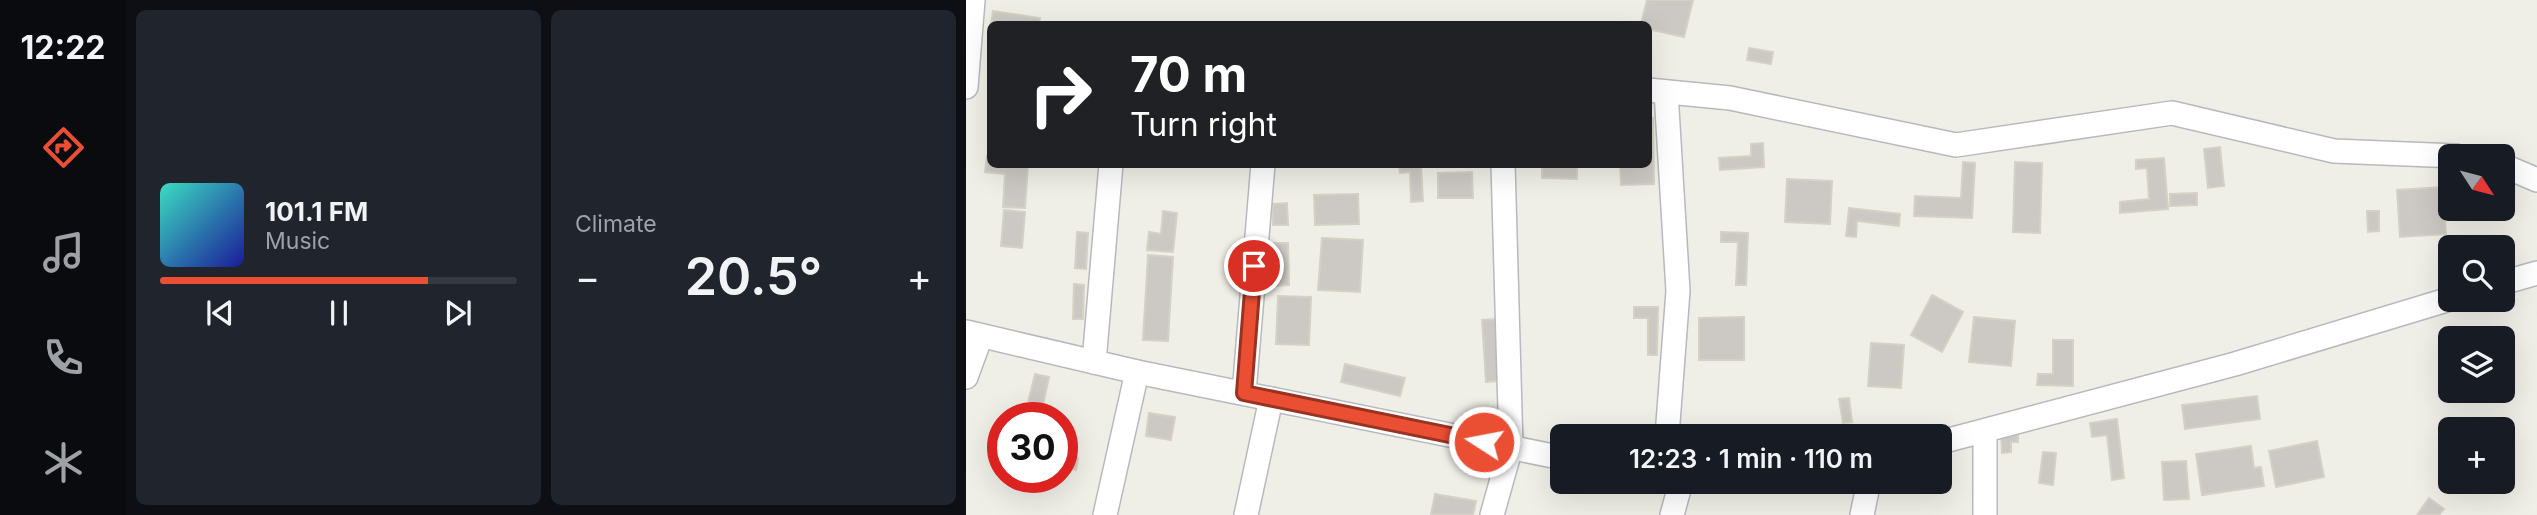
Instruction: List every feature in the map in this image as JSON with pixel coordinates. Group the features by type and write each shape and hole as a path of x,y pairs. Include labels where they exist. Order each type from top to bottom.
{"street":[{"path":"966,87 974,0"},
{"path":"1668,424 1678,291 1657,91 1730,98 1956,145 2172,113 2334,150 2438,155"},
{"path":"1094,362 1111,168"},
{"path":"1244,393 1263,168"},
{"path":"1492,515 1511,447 1503,168"},
{"path":"2515,171 2537,180"},
{"path":"2515,279 2537,273"},
{"path":"1952,439 2235,364 2438,303"},
{"path":"966,377 974,334 1137,372 1550,455"},
{"path":"1105,515 1137,372"},
{"path":"1246,515 1271,399"},
{"path":"1985,430 1985,515"},
{"path":"1672,515 1678,494"},
{"path":"1862,515 1866,494"}],"building":[{"path":"1647,0 1693,0 1684,37 1652,30 1652,21 1642,21"},
{"path":"993,11 1040,18 1040,21 991,21"},
{"path":"1749,48 1773,52 1771,64 1747,60"},
{"path":"1653,118 1654,184 1621,185 1620,168 1652,168"},
{"path":"1763,143 1764,167 1720,170 1719,158 1751,156 1751,144"},
{"path":"2220,147 2224,186 2208,188 2204,149"},
{"path":"987,156 987,168 1028,168 1025,208 1003,207 1005,174 985,172"},
{"path":"2164,158 2168,209 2120,213 2120,202 2149,199 2147,168 2136,169 2136,160"},
{"path":"1963,162 1975,163 1972,218 1914,216 1915,196 1961,198"},
{"path":"2015,162 2042,163 2040,233 2013,232"},
{"path":"1399,168 1421,168 1423,201 1411,202 1410,172 1400,173"},
{"path":"1542,168 1577,168 1577,179 1542,178"},
{"path":"1472,172 1473,198 1438,198 1438,173"},
{"path":"1787,179 1832,181 1830,224 1785,222"},
{"path":"2438,187 2438,221 2445,221 2446,234 2400,237 2397,190"},
{"path":"2197,193 2197,205 2170,206 2170,194"},
{"path":"1358,194 1359,224 1315,225 1314,195"},
{"path":"1287,203 1288,225 1273,225 1273,204"},
{"path":"1849,208 1900,214 1899,226 1857,221 1856,237 1846,236"},
{"path":"1004,210 1025,212 1022,248 1001,246"},
{"path":"1163,211 1177,213 1173,252 1147,250 1149,232 1161,234"},
{"path":"2367,211 2379,211 2379,231 2368,232"},
{"path":"1077,232 1088,233 1086,269 1075,268"},
{"path":"1721,232 1748,233 1746,285 1736,285 1738,242 1721,242"},
{"path":"1322,238 1363,240 1360,292 1318,290"},
{"path":"1270,243 1288,243 1289,285 1272,286"},
{"path":"1148,255 1173,257 1168,341 1143,340"},
{"path":"1074,284 1084,285 1083,319 1073,319"},
{"path":"1932,295 1963,312 1942,352 1911,335"},
{"path":"1278,296 1311,297 1309,345 1276,344"},
{"path":"1634,307 1658,307 1657,355 1648,355 1648,318 1634,318"},
{"path":"1744,317 1744,360 1699,360 1699,318"},
{"path":"1974,317 2015,321 2011,366 1969,362"},
{"path":"1496,319 1500,381 1486,382 1482,320"},
{"path":"2053,340 2073,340 2073,386 2037,385 2038,374 2053,374"},
{"path":"1871,343 1904,345 1901,388 1868,386"},
{"path":"1345,364 1405,378 1400,396 1341,382"},
{"path":"1035,374 1049,377 1044,402 1028,402"},
{"path":"2257,396 2260,419 2185,429 2182,405"},
{"path":"1849,398 1852,422 1843,423 1839,399"},
{"path":"1149,413 1175,417 1171,440 1146,436"},
{"path":"2117,419 2124,478 2112,480 2107,435 2092,437 2090,423"},
{"path":"2018,432 2018,442 2011,442 2011,452 2002,453 2001,433"},
{"path":"2317,441 2324,477 2276,487 2269,451"},
{"path":"2251,446 2254,468 2261,467 2264,486 2202,495 2196,454"},
{"path":"2043,452 2056,453 2053,485 2039,483"},
{"path":"2186,461 2189,499 2164,500 2162,462"},
{"path":"1435,494 1476,501 1473,515 1431,515"},
{"path":"2429,498 2444,509 2439,515 2417,515"}],"route":[{"path":"1254,266 1244,393 1484,442"}]}
